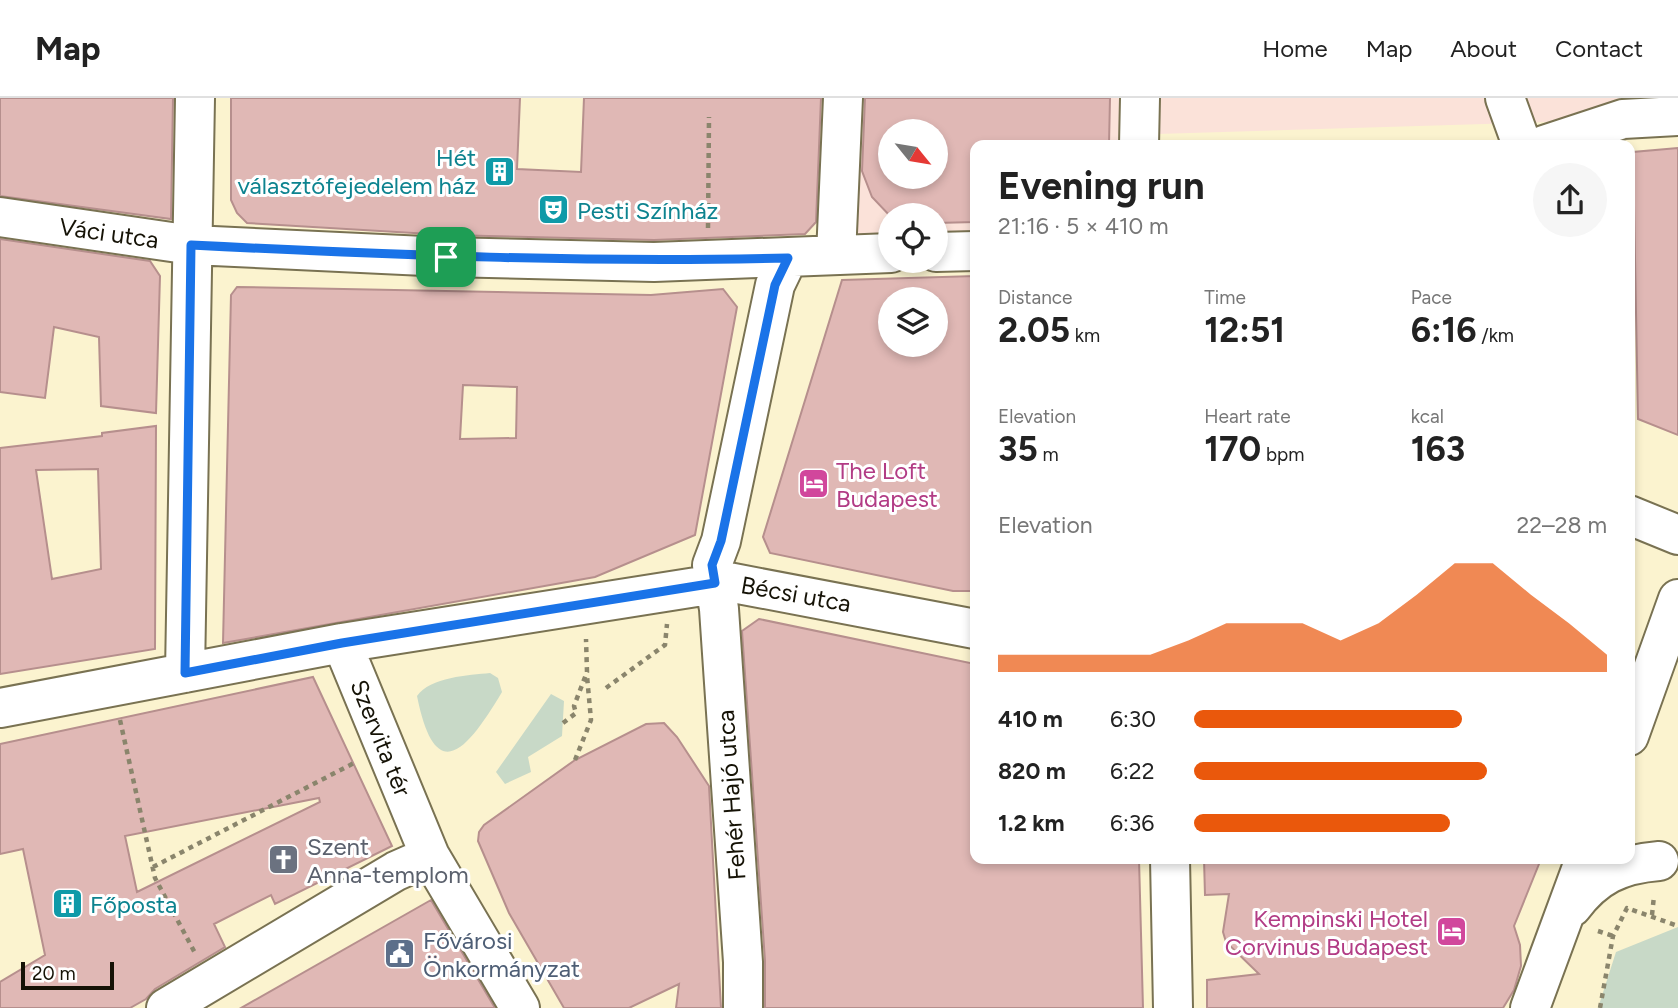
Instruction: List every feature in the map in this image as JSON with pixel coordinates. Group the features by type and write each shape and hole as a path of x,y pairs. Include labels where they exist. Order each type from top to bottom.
{"street":[{"path":"185,673 195,98"},
{"path":"836,255 843,98"},
{"path":"1505,98 1520,140"},
{"path":"1139,140 1140,102"},
{"path":"1559,140 1623,119 1678,116"},
{"name":"Váci utca","path":"0,217 191,245 446,257 708,260 878,253"},
{"path":"948,252 970,251"},
{"name":"Fehér Hajó utca","path":"743,1008 743,962 719,609 712,565 721,541 775,285 788,258"},
{"path":"1635,518 1678,536"},
{"name":"Bécsi utca","path":"492,621 715,583 743,582 970,628"},
{"path":"1635,719 1678,599"},
{"name":"Szervita tér","path":"492,621 342,643 430,856 520,1008"},
{"path":"0,708 342,643"},
{"path":"166,1008 396,871 430,856"},
{"path":"1635,862 1655,860"},
{"path":"1170,864 1173,1008"},
{"path":"1530,1008 1583,864"},
{"path":"1563,920 1585,889 1601,877 1629,864"}],"path":[{"path":"708,260 709,117"},
{"path":"575,760 591,720 586,627"},
{"path":"606,688 665,645"},
{"path":"563,723 576,713 574,706 587,672"},
{"path":"120,719 155,878 210,982"},
{"path":"153,867 384,746"},
{"path":"1600,1008 1613,936 1627,908 1678,926"}],"shaded area":[{"path":"857,98 1678,98 1678,118 1125,135 1124,140 970,140 970,240 948,241 948,203 878,203 878,241 854,241"}],"green space":[{"path":"490,673 498,678 502,692 466,742 454,750 444,751 434,743 425,725 417,696 440,681"},
{"path":"551,694 564,701 562,736 528,757 531,772 505,784 496,772"},
{"path":"1678,927 1678,1008 1598,1008 1616,952"}],"building":[{"path":"0,98 173,98 171,219 0,196"},
{"path":"231,98 520,98 517,169 581,172 584,98 821,98 816,222 805,234 654,240 447,235 247,223 237,213 231,200"},
{"path":"865,98 1110,98 1109,140 970,140 970,222 948,223 948,203 878,203 872,197 862,171"},
{"path":"1678,148 1678,435 1638,419 1635,152"},
{"path":"0,239 150,261 160,276 156,413 101,406 99,337 54,327 45,398 0,392"},
{"path":"970,276 970,591 953,591 770,553 763,537 842,280"},
{"path":"237,287 651,295 723,289 737,307 695,535 595,577 223,643 231,295","holes":["463,385 517,387 516,438 460,439"]},
{"path":"156,426 155,649 0,674 0,448 102,436 102,433","holes":["98,469 101,569 52,579 36,470"]},
{"path":"759,619 970,663 970,864 1139,864 1143,1008 765,1008 765,961 742,631"},
{"path":"313,677 392,846 275,904 271,895 214,924 225,947 155,989 146,999 130,1008 0,1008 0,982 45,955 23,849 0,854 0,744","holes":["319,798 320,802 137,892 125,836"]},
{"path":"664,723 677,737 709,786 721,1008 676,1008 679,984 629,1008 564,1008 509,913 478,841 479,832 484,825 575,760 646,724"},
{"path":"1204,864 1539,864 1514,926 1520,945 1521,966 1514,990 1503,1008 1207,1008 1207,980 1259,974 1226,942 1223,932 1229,894 1205,895"},
{"name":"Fővárosi Önkormányzat","path":"431,900 495,1008 241,1008"}],"place":[{"name":"Hét választófejedelem ház","path":"499,171"},
{"name":"Pesti Színház","path":"554,210"},
{"name":"The Loft Budapest","path":"813,484"},
{"name":"Szent Anna-templom","path":"284,860"},
{"name":"Főposta","path":"67,904"},
{"name":"Kempinski Hotel Corvinus Budapest","path":"1451,932"},
{"name":"Fővárosi Önkormányzat","path":"400,954"}],"route":[{"path":"191,245 446,257 654,262 788,258 775,285 721,541 712,565 715,583 492,621 342,643 185,673 191,245"}]}
